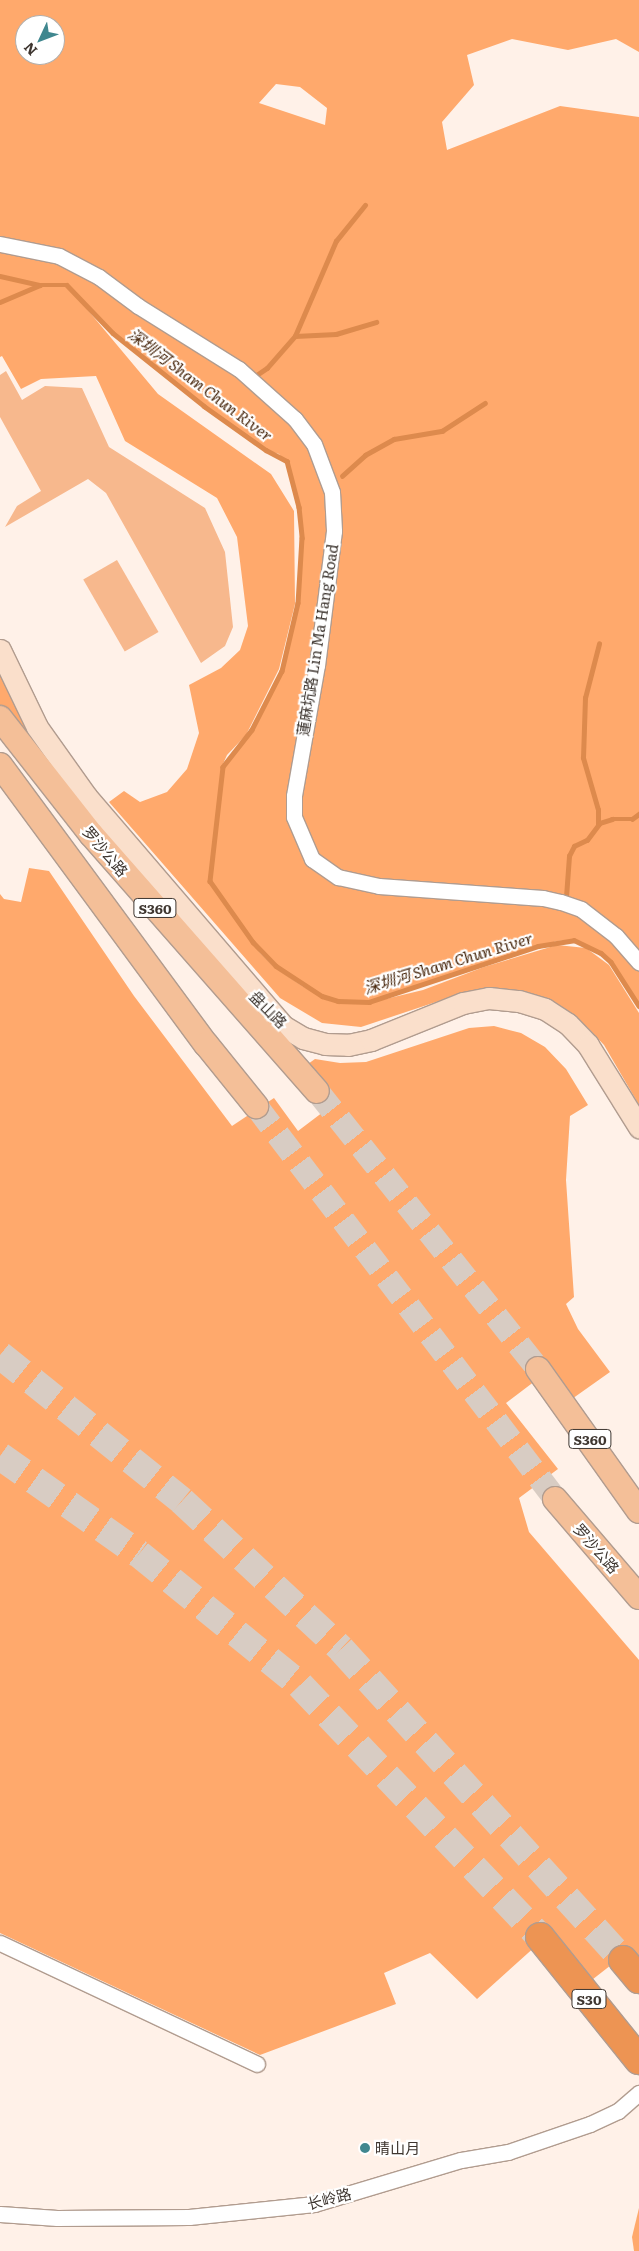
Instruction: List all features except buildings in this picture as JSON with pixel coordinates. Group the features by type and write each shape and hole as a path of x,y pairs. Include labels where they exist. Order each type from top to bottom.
{"highway":[{"name":"S30","path":"540,1937 639,2060"}],"main road":[{"name":"盘山路","path":"0,650 37,727 86,796 283,1026 303,1038 325,1044 348,1045 371,1040 463,1003 489,998 519,1001 545,1009 560,1019 588,1045 639,1127"},
{"name":"罗沙公路","path":"0,718 91,834 318,1091"},
{"name":"S360","path":"0,765 206,1044 256,1106"},
{"name":"S360","path":"538,1369 639,1511"},
{"name":"罗沙公路","path":"555,1499 639,1597"}],"street":[{"name":"蓮麻坑路 Lin Ma Hang Road","path":"0,244 59,256 98,277 138,306 239,369 295,419 314,444 332,492 334,531 317,665 294,796 294,817 312,859 338,877 379,886 543,898 561,902 581,909 616,936 639,962"},
{"path":"0,1943 257,2064"},
{"name":"长岭路","path":"0,2214 57,2218 189,2216 314,2204 461,2160 508,2152 609,2116 639,2093"}],"shaded area":[{"path":"0,0 639,0 639,52 616,39 568,50 512,39 467,55 474,85 442,122 447,150 560,106 639,117 639,1006 611,962 599,952 573,940 557,941 500,958 369,1002 329,1000 276,966 253,942 210,881 212,853 209,882 260,953 274,967 329,1001 369,1003 423,990 484,967 557,945 586,948 609,965 639,1013 639,1105 604,1045 587,1027 543,997 511,991 463,993 361,1027 322,1023 280,998 109,802 124,791 140,802 167,792 187,769 199,733 189,685 221,668 240,650 248,626 237,537 217,498 125,441 96,376 41,379 21,389 2,356 0,357 0,303 16,296 0,302","holes":["276,84 300,87 327,108 325,125 259,103","71,290 117,337 200,403 266,450 279,454 289,467 300,515 299,595 282,671 247,736 223,767 221,782 222,766 227,755 246,735 279,669 295,604 294,511 271,474 158,394"]},
{"path":"6,371 22,400 45,386 82,388 109,447 205,508 225,552 233,627 225,646 201,663 106,493 88,479 5,527 17,506 41,491 0,417 0,375"},
{"path":"117,560 158,632 125,651 83,580"},
{"path":"0,672 73,791 0,707"},
{"path":"29,868 49,871 134,996 232,1126 274,1098 298,1131 327,1109 298,1071 315,1059 340,1063 366,1062 469,1028 494,1026 521,1033 545,1047 566,1069 588,1105 570,1116 566,1180 574,1297 566,1304 578,1329 610,1372 562,1406 539,1378 506,1403 558,1469 519,1498 529,1532 639,1660 639,1964 629,1951 588,1983 547,1936 477,1999 430,1953 384,1973 396,2004 260,2055 0,1933 0,894 4,899 21,902"},
{"path":"639,2208 639,2251 634,2251 632,2237"}],"waterway":[{"path":"255,376 267,368 295,336 336,241 365,205"},
{"path":"0,276 40,285"},
{"name":"深圳河 Sham Chun River","path":"0,302 40,285 67,285 113,333 204,406 266,450 287,461 299,507 302,538 298,603 282,671 252,730 223,767 210,881 253,942 276,966 322,996 338,1001 369,1002 538,946 574,940 601,953 611,962 639,1006"},
{"path":"295,336 336,334 376,322"},
{"path":"342,476 365,455 394,439 442,431 485,403"},
{"path":"598,825 598,810 583,758 585,698 599,644"},
{"path":"566,897 569,856 574,846 587,840 600,823 612,819 632,819 639,814"}],"tunnel":[{"path":"317,1091 538,1369"},
{"path":"256,1106 555,1499"},
{"path":"0,1355 182,1501 341,1649 623,1960"},
{"path":"0,1456 139,1554 300,1685 540,1937"}],"place":[{"name":"晴山月","path":"365,2148"}]}
